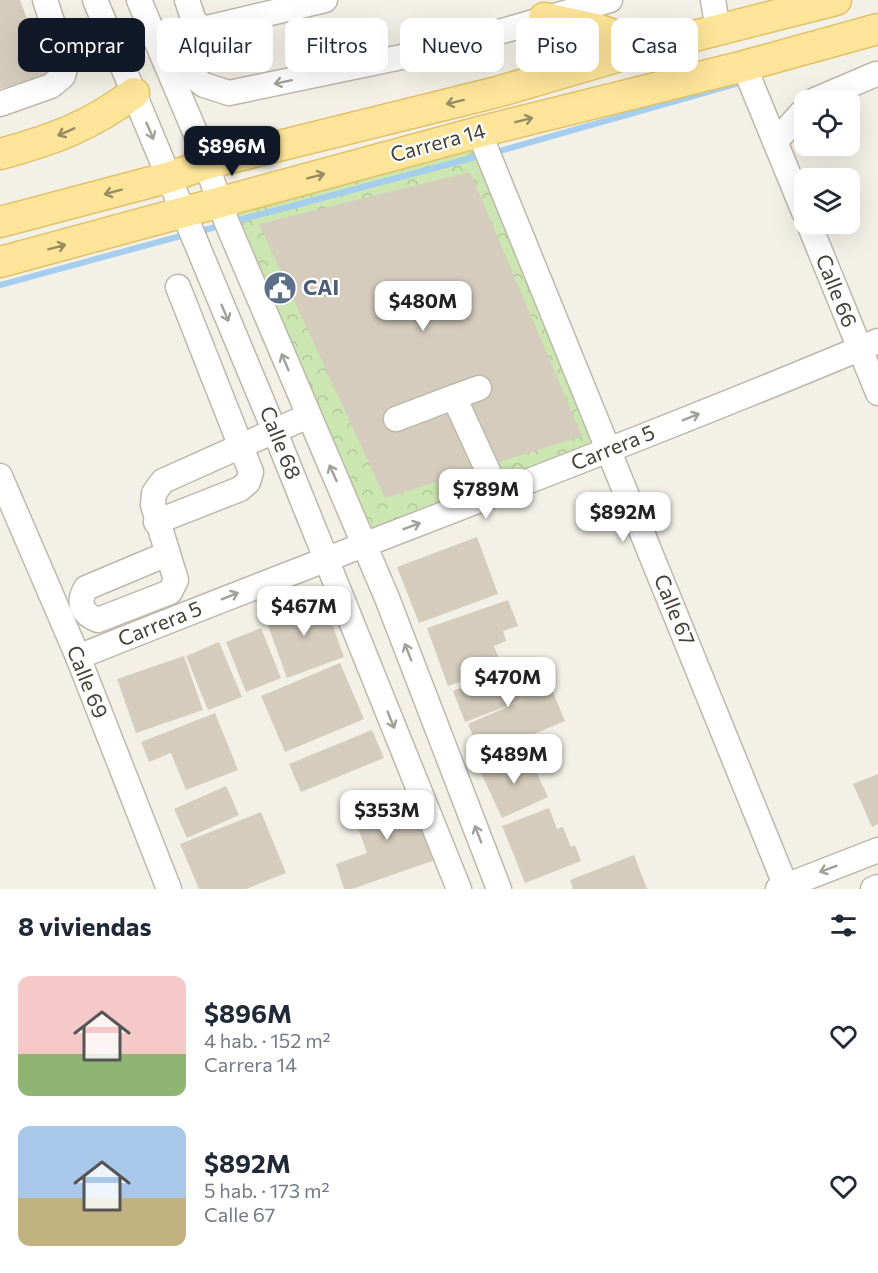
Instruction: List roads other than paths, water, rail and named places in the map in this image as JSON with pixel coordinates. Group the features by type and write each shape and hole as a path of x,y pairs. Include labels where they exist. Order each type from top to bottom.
{"main road":[{"name":"Carrera 14","path":"698,35 837,0"},
{"name":"Carrera 14","path":"0,262 187,224 482,140 750,81 878,29"},
{"name":"Carrera 14","path":"0,222 170,177 206,164 497,92 611,59"},
{"path":"1,152 43,142 105,115 134,93"}],"street":[{"path":"0,104 51,86 63,76 66,64 45,0"},
{"name":"Calle 68","path":"95,0 275,432 459,889"},
{"name":"Calle 68","path":"139,0 157,44"},
{"path":"187,0 194,21 203,29 246,9 325,0"},
{"path":"544,18 610,0"},
{"path":"713,0 718,30"},
{"path":"187,72 204,85 229,93 440,49 516,26"},
{"name":"Calle 68","path":"169,72 195,132 223,213 364,544 499,889"},
{"path":"838,90 876,74"},
{"path":"750,81 794,189"},
{"path":"775,142 794,121"},
{"name":"Calle 67","path":"482,140 784,888"},
{"name":"Calle 66","path":"813,234 869,345 878,393"},
{"path":"156,522 240,489 248,482 251,472 178,287"},
{"name":"Carrera 5","path":"78,657 326,558 609,450 869,345"},
{"path":"396,419 479,388"},
{"path":"454,398 498,493"},
{"path":"167,554 156,522 154,493 163,481 308,416"},
{"name":"Calle 69","path":"0,476 78,657 169,889"},
{"path":"784,888 878,850"},
{"path":"873,889 878,887"}],"waterway":[{"path":"493,153 746,81"},
{"path":"232,222 483,155"},
{"path":"198,232 222,225"},
{"path":"0,285 188,234"}],"place":[{"name":"CAI","path":"280,288"}]}
